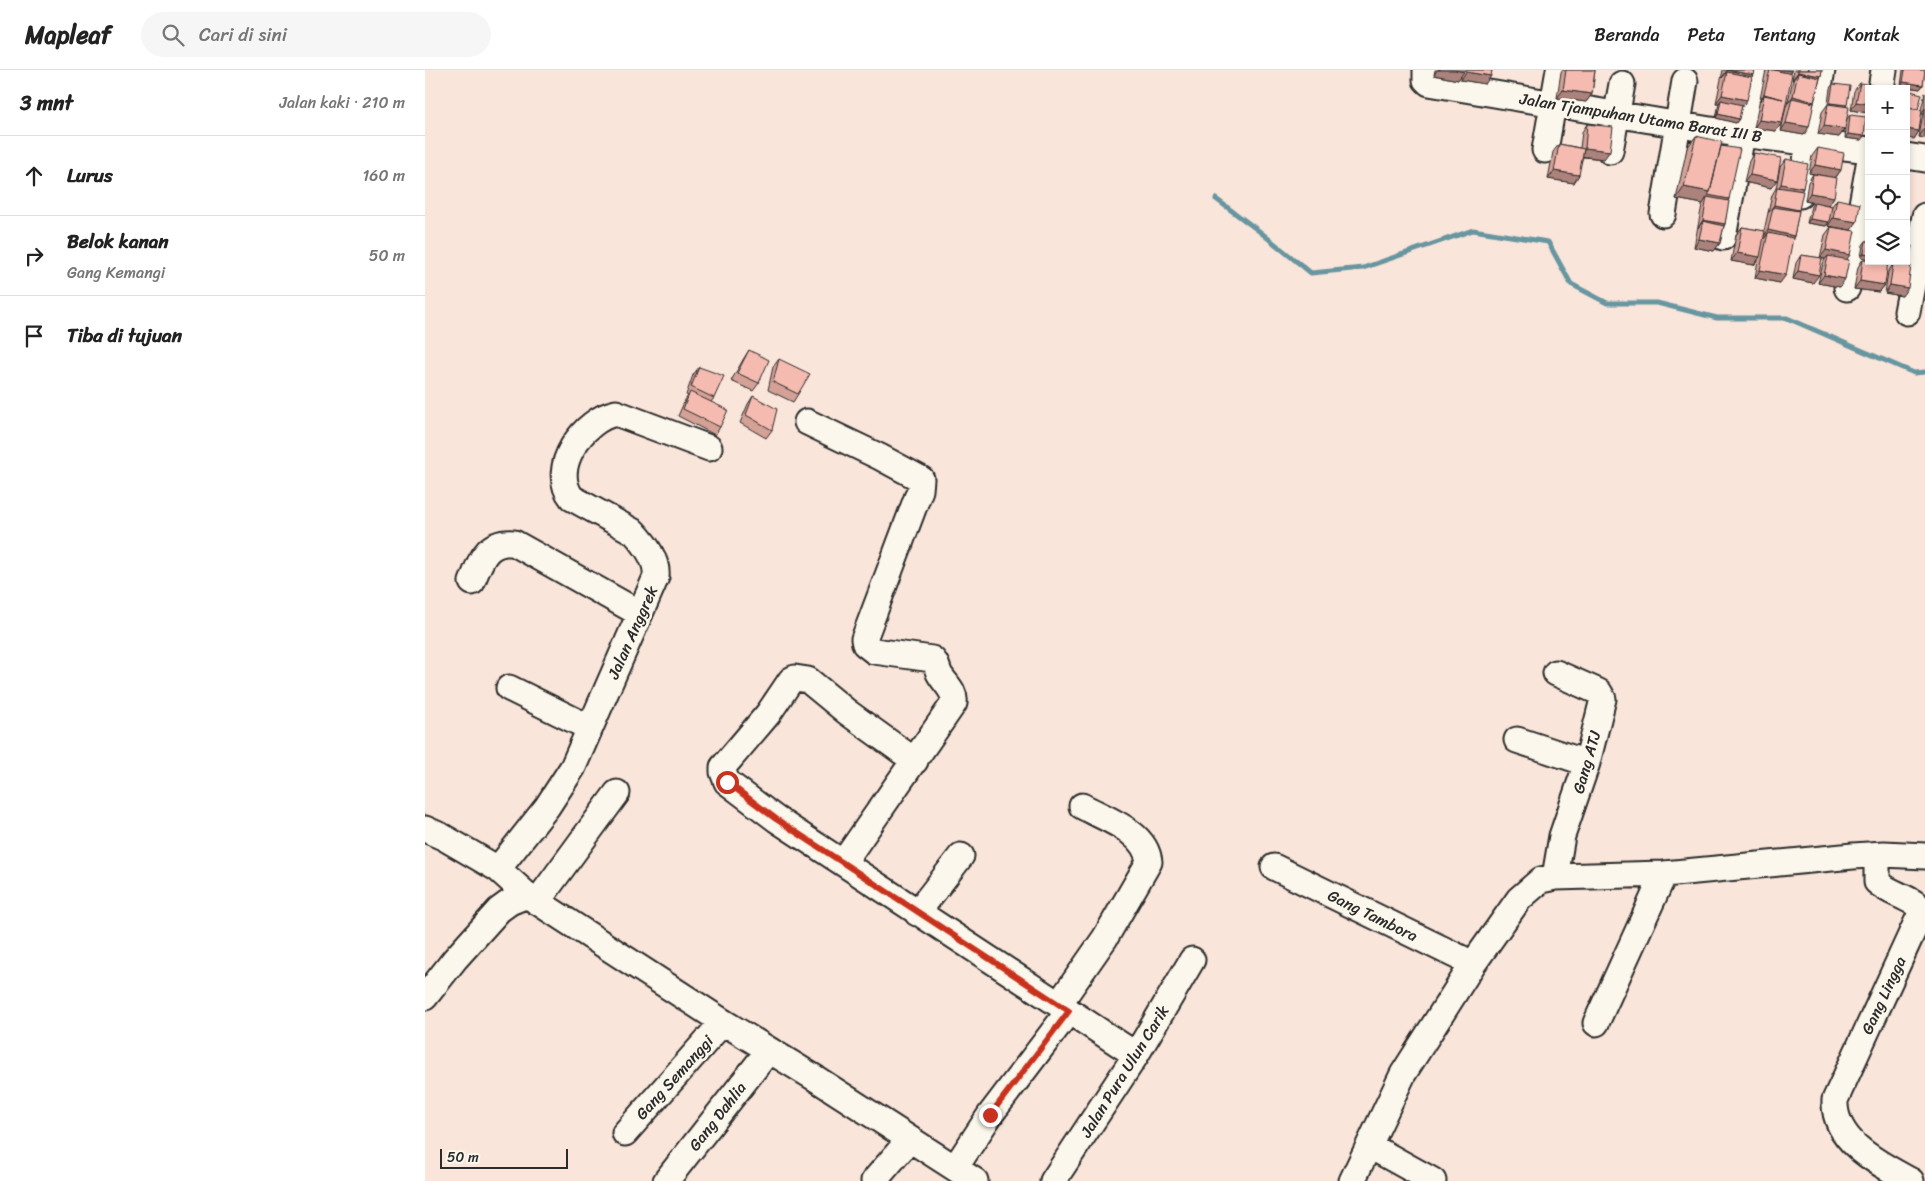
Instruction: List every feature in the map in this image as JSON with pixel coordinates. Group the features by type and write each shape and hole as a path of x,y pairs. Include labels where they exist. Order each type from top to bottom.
{"street":[{"name":"Jalan Tjampuhan Utama Barat III B","path":"1426,70 1425,80 1429,83 1489,81 1553,103 1679,125 1865,149"},
{"path":"1545,150 1559,70"},
{"path":"1723,237 1754,70"},
{"path":"1795,220 1822,70"},
{"path":"1882,85 1885,70"},
{"path":"1663,214 1685,81"},
{"path":"1609,151 1622,84"},
{"path":"1910,157 1925,159"},
{"path":"1847,288 1867,175"},
{"path":"1907,312 1925,216"},
{"name":"Jalan Anggrek","path":"498,869 547,807 573,767 656,577 656,565 642,540 634,532 572,498 569,494 566,487 565,469 571,448 585,429 607,414 616,413 709,448"},
{"path":"807,422 880,456 922,480 921,490 865,639 865,644 870,649 932,659 953,693 953,703 843,863"},
{"path":"471,582 484,554 505,542 514,543 639,613"},
{"name":"Gang ATJ","path":"1555,877 1562,836 1587,763 1603,699 1599,692 1556,673"},
{"path":"915,760 847,712 808,680 795,678 791,680 768,714 723,767 724,777 733,788 776,819 1136,1055"},
{"path":"509,688 590,728"},
{"path":"1517,740 1587,763"},
{"path":"425,997 455,959 499,910 510,902 532,899 617,793"},
{"path":"425,829 443,837 498,869 532,899 965,1174 990,1115 1064,1008 1149,862 1145,848 1133,835 1082,806"},
{"path":"1352,1181 1403,1074 1473,964 1519,899 1541,880 1555,877 1661,881 1877,855 1925,856"},
{"name":"Gang Lingga","path":"1877,855 1877,882 1893,893 1919,906 1922,911 1835,1100 1837,1120 1860,1150 1911,1181"},
{"path":"917,912 961,856"},
{"name":"Gang Tambora","path":"1274,867 1473,964"},
{"path":"1596,1023 1661,881"},
{"name":"Jalan Pura Ulun Carik","path":"1053,1181 1136,1055 1192,960"},
{"name":"Gang Semanggi","path":"625,1133 723,1022"},
{"name":"Gang Dahlia","path":"666,1181 769,1050"},
{"path":"874,1181 910,1138"},
{"path":"1369,1146 1433,1181"}],"building":[{"path":"1466,70 1492,70 1491,76 1466,72"},
{"path":"1566,70 1595,70 1592,94 1563,90"},
{"path":"1727,70 1755,70 1754,75"},
{"path":"1770,70 1792,74 1782,123 1759,120 1764,95 1783,99 1764,94"},
{"path":"1798,70 1822,70 1821,76 1798,72"},
{"path":"1905,70 1925,70 1923,85 1903,82"},
{"path":"1727,72 1752,77 1747,100 1722,95"},
{"path":"1798,73 1820,78 1814,102 1793,96"},
{"path":"1860,83 1871,85 1865,85 1865,103 1856,102"},
{"path":"1833,84 1850,86 1847,105 1830,103"},
{"path":"1910,91 1922,94 1918,109 1910,108"},
{"path":"1792,98 1814,103 1809,127 1786,123"},
{"path":"1721,100 1742,105 1739,119 1718,114"},
{"path":"1828,104 1849,107 1845,129 1824,126"},
{"path":"1910,108 1922,110 1919,131 1910,130"},
{"path":"1850,115 1865,117 1864,136 1848,134"},
{"path":"1587,124 1613,127 1610,151 1585,148"},
{"path":"1696,136 1722,142 1710,192 1684,187"},
{"path":"1559,144 1584,149 1579,175 1554,171"},
{"path":"1721,146 1740,149 1729,199 1708,195"},
{"path":"1818,148 1844,153 1841,170 1815,165"},
{"path":"1754,153 1781,158 1777,180 1750,175"},
{"path":"1786,159 1808,164 1803,188 1781,184"},
{"path":"1813,174 1837,178 1834,197 1810,193"},
{"path":"1777,187 1803,191 1799,210 1774,205"},
{"path":"1707,197 1729,201 1725,224 1703,220"},
{"path":"1837,199 1860,204 1857,222 1833,218"},
{"path":"1814,202 1832,206 1829,222 1810,219"},
{"path":"1773,207 1799,211 1794,236 1768,230"},
{"path":"1703,221 1724,226 1720,243 1699,239"},
{"path":"1742,227 1765,231 1760,257 1737,253"},
{"path":"1831,227 1855,231 1850,255 1826,250"},
{"path":"1768,233 1793,238 1786,275 1760,270"},
{"path":"1801,255 1822,258 1819,275 1798,271"},
{"path":"1828,256 1849,260 1845,279 1824,275"},
{"path":"1863,259 1865,259 1865,265 1888,265 1885,285 1860,281"},
{"path":"1893,265 1911,266 1908,288 1890,285"},
{"path":"749,350 769,360 759,383 737,373"},
{"path":"779,359 810,374 798,394 773,382"},
{"path":"699,367 724,376 714,398 691,387"},
{"path":"690,392 728,410 720,427 683,409"},
{"path":"753,396 777,409 772,430 746,415"}],"waterway":[{"path":"1216,199 1311,273 1363,268 1473,230 1548,242 1571,284 1607,303 1657,303 1717,318 1787,318 1914,373 1925,372"}],"route":[{"path":"727,782 776,819 1069,1011 990,1115"}]}
